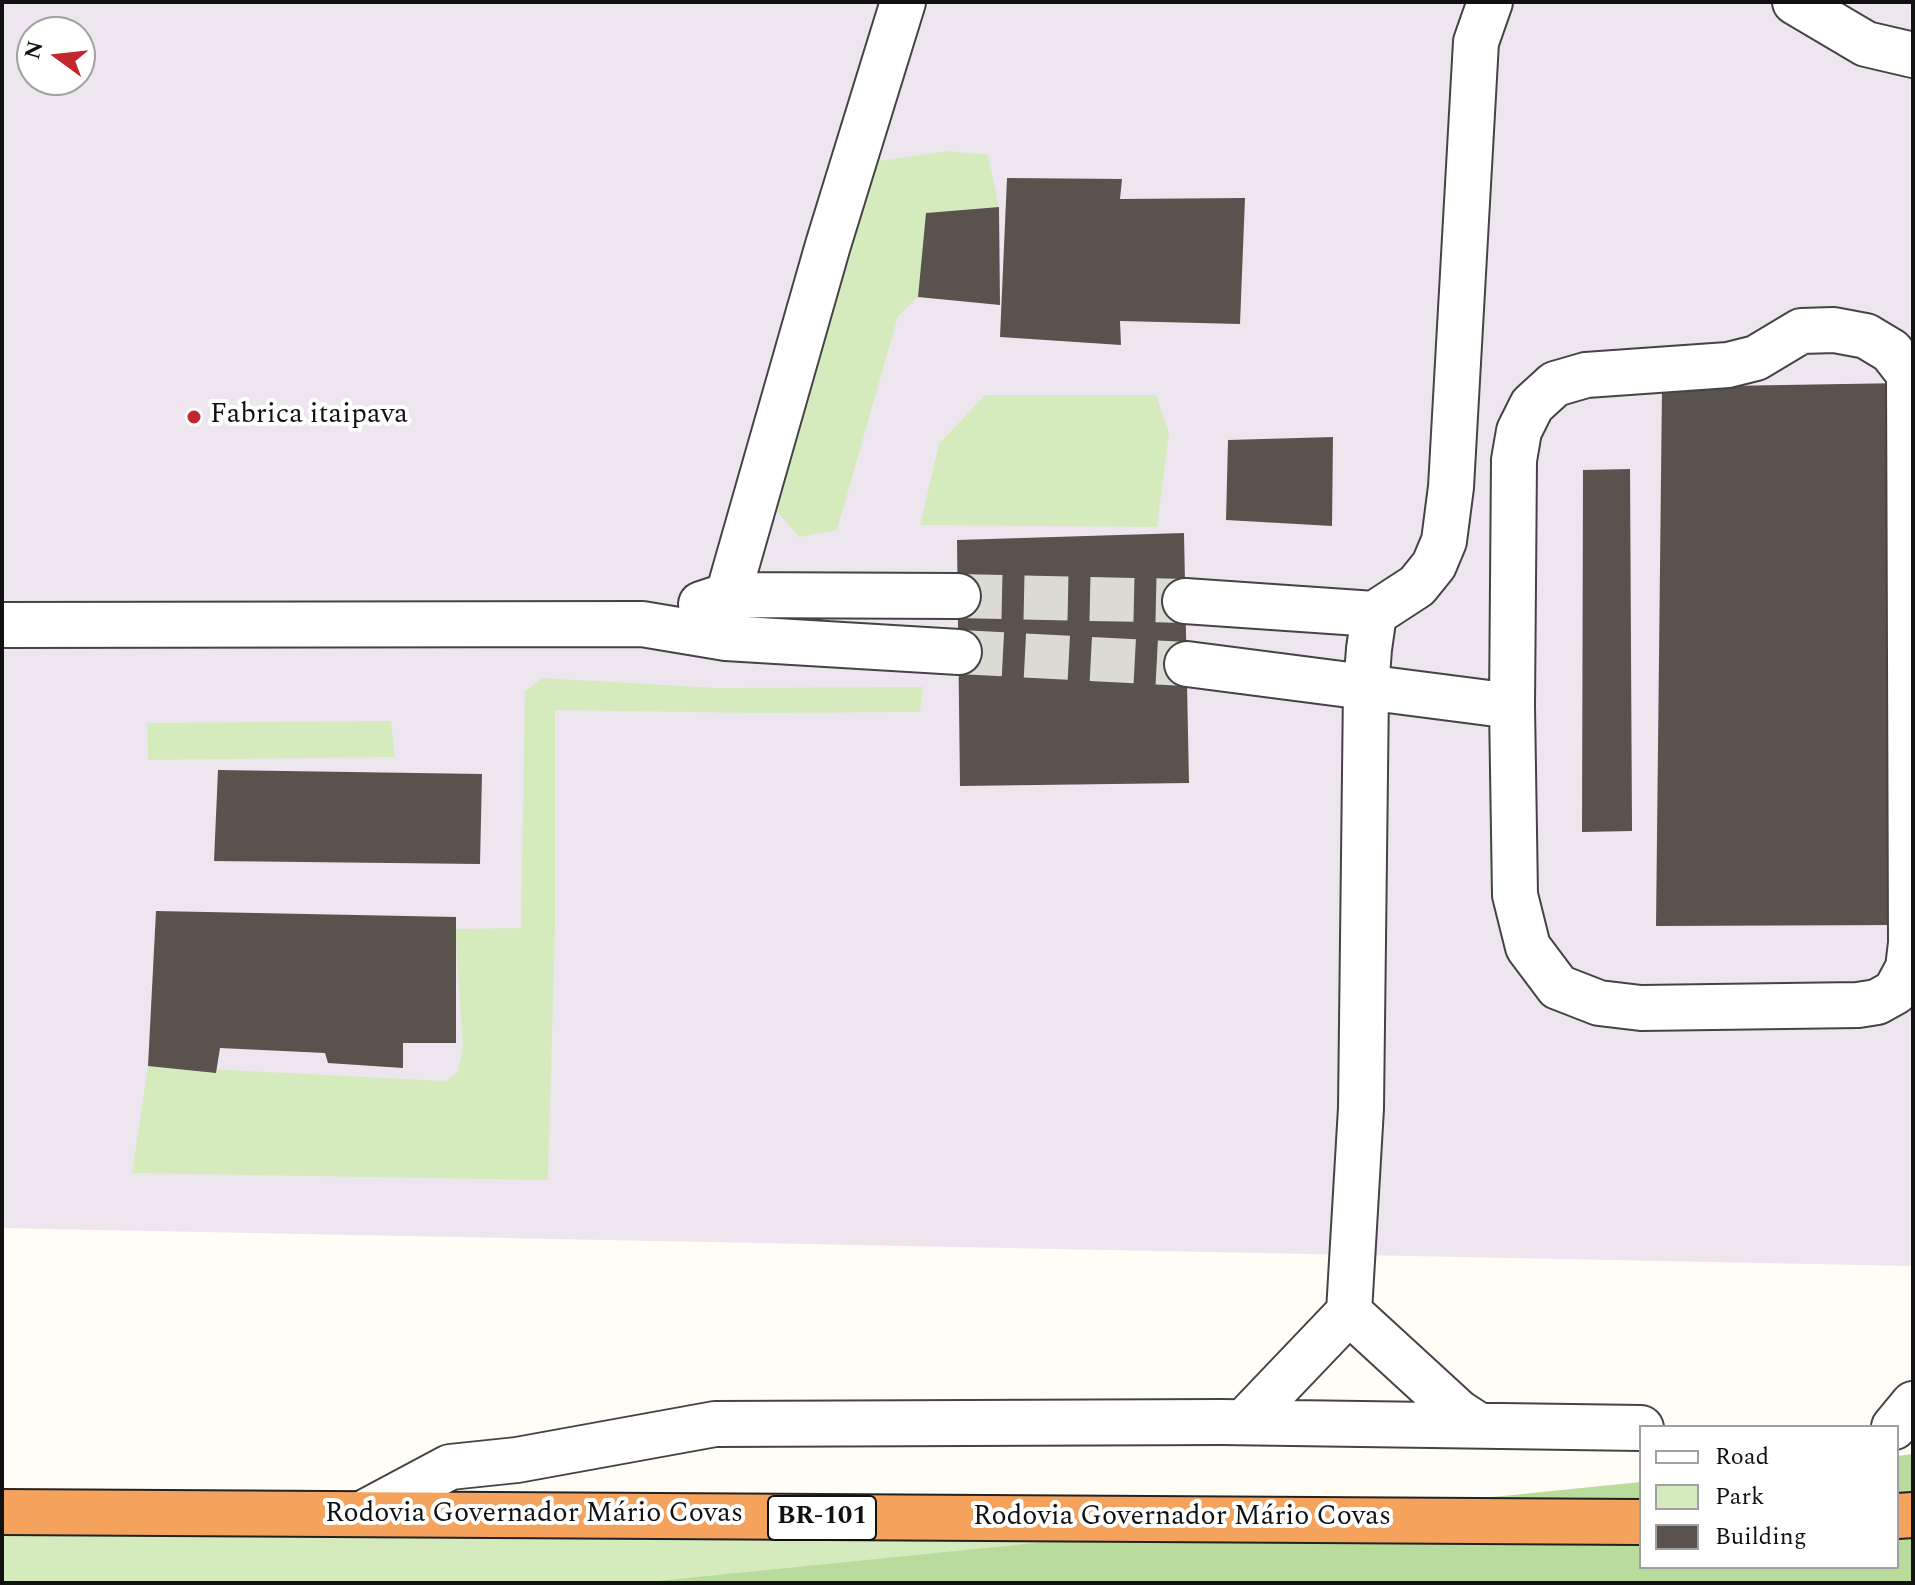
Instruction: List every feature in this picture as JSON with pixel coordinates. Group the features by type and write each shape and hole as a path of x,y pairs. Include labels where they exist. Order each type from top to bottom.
{"highway":[{"name":"Rodovia Governador Mário Covas","path":"2,1512 1639,1522"}],"lane":[{"path":"726,638 728,595 828,245 903,2"},
{"path":"1185,601 1374,614 1417,586 1434,565 1444,541 1451,487 1476,42 1490,2"},
{"path":"1795,2 1866,44 1913,55"},
{"path":"1834,330 1866,336 1891,351 1909,374 1910,390 1911,943 1908,968 1895,992 1877,1002 1858,1005 1641,1008 1599,1003 1558,987 1528,947 1515,895 1512,706 1514,460 1519,431 1532,405 1555,384 1586,375 1728,365 1756,358 1801,331 1834,330"},
{"path":"642,624 728,595 958,596"},
{"path":"1244,1422 1349,1312 1361,1108 1366,689 1374,614"},
{"path":"2,625 642,624 726,638 959,652"},
{"path":"1187,664 1512,706"},
{"path":"1349,1312 1458,1412 1478,1425"},
{"path":"1898,1425 1913,1404"},
{"path":"362,1514 450,1467 517,1460 715,1424 1244,1422 1639,1428"}],"shaded area":[{"path":"2,2 1913,2 1913,1266 2,1228"}],"green space":[{"path":"949,151 988,155 999,207 926,213 918,297 898,316 837,530 799,537 773,507 808,368 878,161"},
{"path":"985,395 1156,395 1169,433 1157,527 920,525 939,444"},
{"path":"542,678 717,688 923,687 920,712 555,710 555,928 548,1180 132,1173 148,1066 446,1081 458,1072 463,1046 455,929 521,928 525,691"},
{"path":"391,721 395,757 148,760 147,723"},
{"path":"1913,1454 1913,1583 638,1583 1639,1482 1639,1569 1899,1569 1899,1456"},
{"path":"2,1512 1457,1522 1639,1567 1639,1569 1899,1569 1913,1583 2,1583"}],"building":[{"path":"1007,178 1122,179 1120,199 1245,198 1240,324 1120,321 1121,345 1000,337"},
{"path":"999,207 1000,305 918,297 926,213"},
{"path":"1905,383 1899,925 1656,926 1662,387"},
{"path":"1333,437 1332,526 1226,520 1228,440"},
{"path":"1630,469 1632,831 1582,832 1583,470"},
{"path":"1184,533 1189,783 960,786 957,540"},
{"path":"218,770 482,774 480,864 214,861"},
{"path":"156,911 456,917 456,1043 403,1043 403,1068 328,1063 325,1053 220,1048 216,1073 148,1066"}],"tunnel":[{"path":"958,596 1185,601"},
{"path":"959,652 1187,664"}],"place":[{"name":"Fabrica itaipava","path":"194,417"}]}
